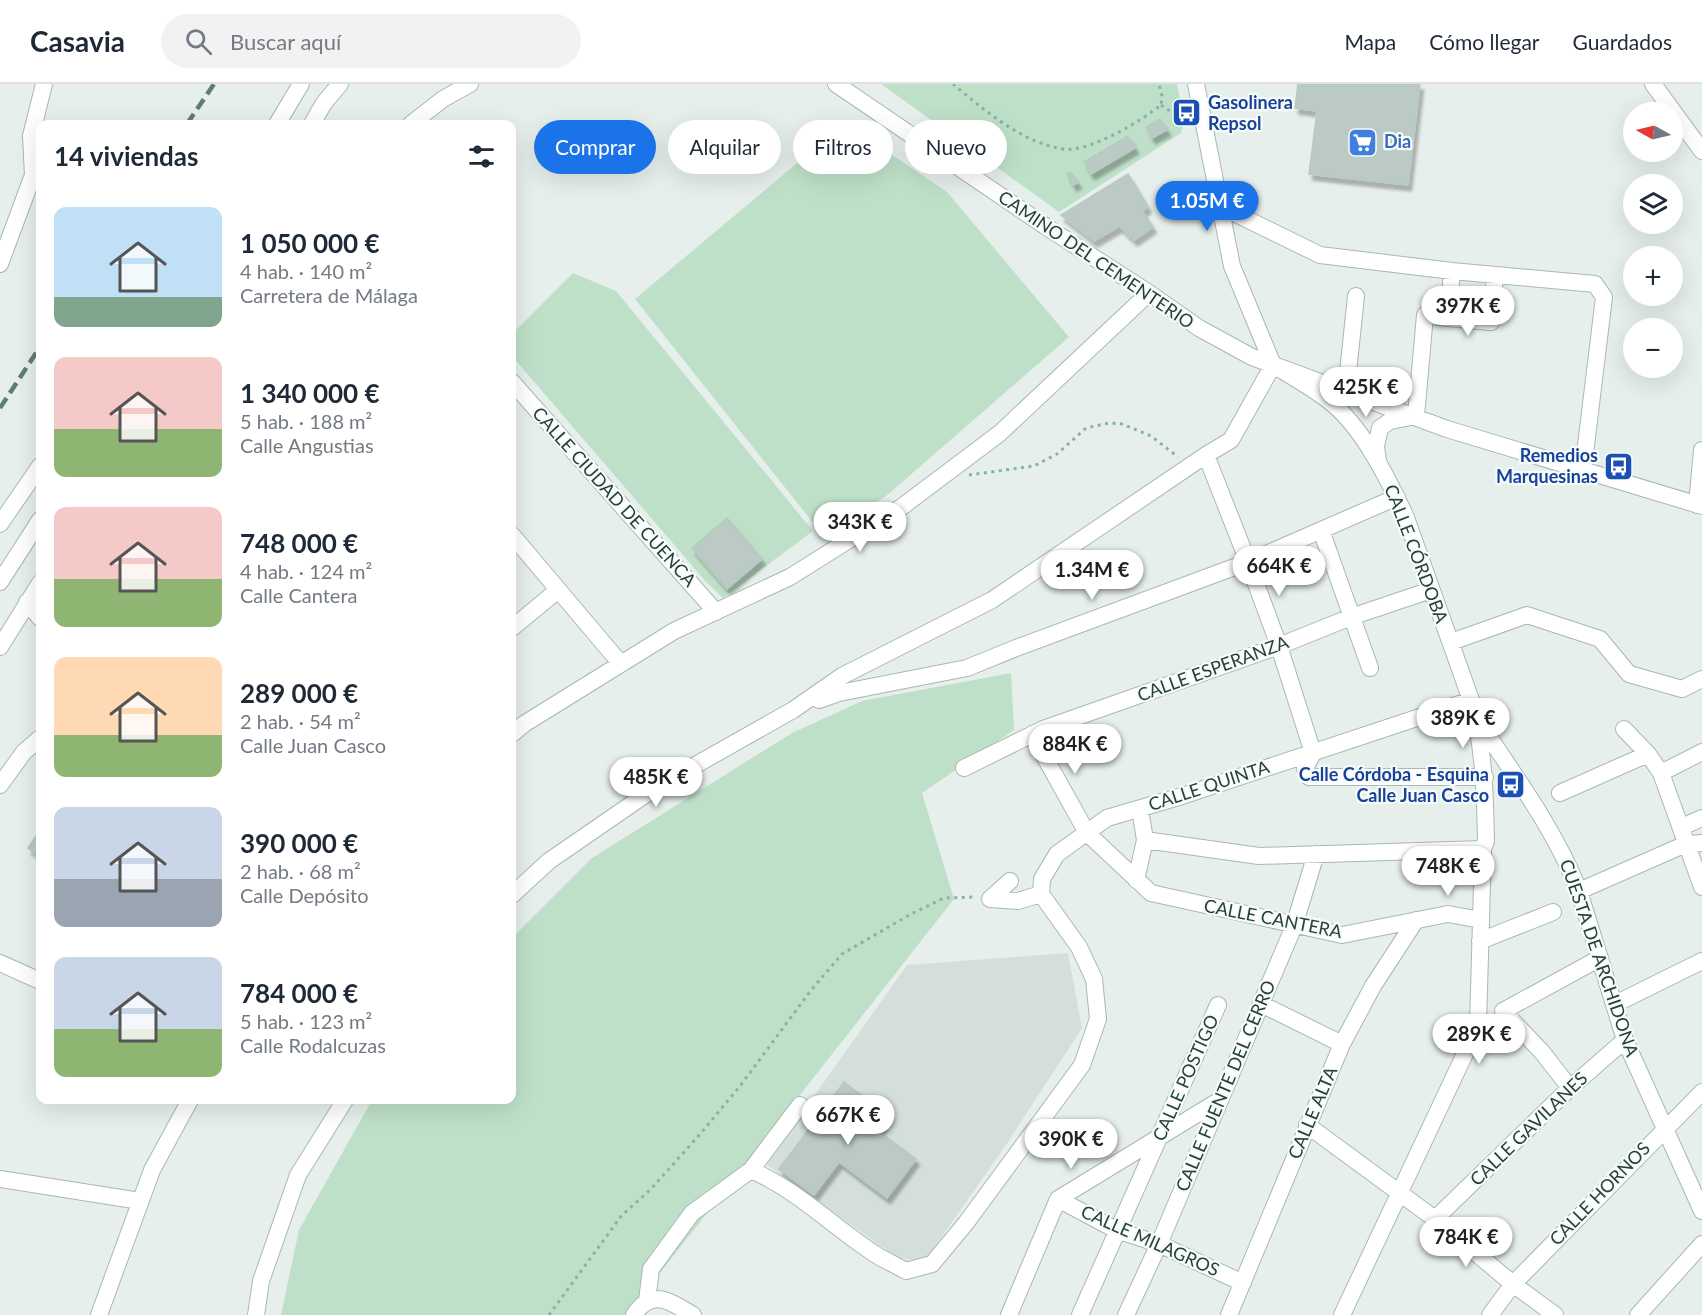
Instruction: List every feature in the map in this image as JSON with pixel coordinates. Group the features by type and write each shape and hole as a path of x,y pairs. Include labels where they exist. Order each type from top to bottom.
{"street":[{"path":"0,264 33,175 31,136 45,84"},
{"path":"279,120 301,84"},
{"path":"314,120 324,103 340,84"},
{"name":"CAMINO DEL CEMENTERIO","path":"836,84 1199,328 1225,344 1273,365"},
{"path":"1196,84 1232,266 1273,365 1447,429 1699,506 1702,450"},
{"path":"1653,84 1702,151"},
{"path":"416,120 466,85"},
{"path":"1220,206 1320,255 1452,271 1595,284 1604,297 1583,470"},
{"path":"1448,318 1452,271"},
{"path":"1416,416 1425,315 1491,322 1495,275"},
{"path":"516,731 674,632 790,577 903,506 1000,433 1149,293"},
{"path":"1346,392 1356,296"},
{"path":"516,891 549,861 655,788 793,710 842,676 992,600 1206,455 1232,440 1273,365"},
{"name":"CALLE CÓRDOBA","path":"1273,365 1328,400 1373,453 1396,497 1451,642 1473,708"},
{"name":"CALLE CIUDAD DE CUENCA","path":"516,387 716,612"},
{"path":"1379,464 1376,446 1380,428 1390,421 1416,416"},
{"path":"1206,455 1279,646 1313,753 1305,768 1309,777 1485,777"},
{"path":"0,524 36,472"},
{"path":"793,710 839,693 967,668 1248,562 1396,497"},
{"path":"0,582 36,526"},
{"path":"1321,530 1370,668"},
{"path":"516,540 621,664"},
{"path":"0,647 36,589"},
{"path":"516,625 558,590"},
{"name":"CALLE ESPERANZA","path":"964,768 1043,729 1431,590"},
{"path":"27,602 36,613"},
{"path":"1451,642 1527,615 1600,639 1629,674 1682,689 1702,679"},
{"path":"1342,1315 1478,1026 1483,849 1486,841 1485,777 1473,708"},
{"name":"CALLE QUINTA","path":"1041,894 1042,879 1057,854 1107,818 1313,753 1473,708"},
{"name":"CUESTA DE ARCHIDONA","path":"1473,708 1548,828 1570,868 1625,1040 1702,1211"},
{"path":"1624,729 1648,754 1661,773 1682,827 1694,843 1702,887"},
{"name":"CALLE CANTERA","path":"1032,735 1087,833 1151,893 1342,935 1448,914 1481,920"},
{"path":"0,785 24,752 36,742"},
{"path":"1661,773 1702,752"},
{"path":"1560,793 1648,754"},
{"path":"1485,777 1489,771 1496,770 1517,780"},
{"path":"1136,880 1145,840 1140,808"},
{"path":"1682,827 1702,818"},
{"path":"1145,840 1259,856 1483,849"},
{"path":"1579,891 1694,843"},
{"name":"CALLE FUENTE DEL CERRO","path":"1127,1315 1294,926 1316,854"},
{"path":"990,899 1010,881"},
{"path":"751,1170 771,1179 822,1213 877,1256 906,1271 932,1264 966,1223 1082,1065 1098,1019 1094,979 1079,947 1041,894 1018,901 990,899"},
{"path":"1480,940 1553,912"},
{"name":"CALLE ALTA","path":"1229,1315 1342,1044 1373,986 1416,920"},
{"path":"1570,1088 1542,1052 1503,1011 1600,958"},
{"path":"1615,1004 1702,962"},
{"path":"0,963 36,979"},
{"path":"1261,1004 1342,1044"},
{"name":"CALLE POSTIGO","path":"1080,1315 1218,1005"},
{"name":"CALLE GAVILANES","path":"1436,1220 1570,1088 1625,1040"},
{"name":"CALLE HORNOS","path":"1490,1315 1513,1284 1702,1092"},
{"path":"1009,1315 1058,1198 1220,1100"},
{"path":"99,1315 152,1170 190,1104"},
{"path":"256,1315 261,1281 298,1175 342,1104"},
{"path":"634,1315 646,1301 651,1269 692,1213 751,1170 801,1105"},
{"path":"1307,1125 1436,1220 1513,1284 1555,1315"},
{"path":"1702,1177 1693,1186 1702,1202"},
{"path":"0,1179 140,1201"},
{"name":"CALLE MILAGROS","path":"1058,1198 1116,1230 1159,1244 1243,1283"},
{"path":"1638,1315 1702,1244"},
{"path":"646,1301 656,1299 668,1301 693,1315"}],"path":[{"path":"953,84 980,107 1013,130 1064,149 1079,148 1144,119 1161,105 1162,96 1159,84"},
{"path":"1161,105 1173,113 1175,125"},
{"path":"946,473 981,475 1034,466 1057,454 1086,428 1109,423 1122,424 1151,436 1173,453 1185,469"},
{"path":"549,1315 622,1215 650,1190 702,1132 740,1086 812,989 842,954 911,914 944,898 968,896 990,899"}],"shaded area":[{"path":"1068,953 1082,1028 1006,1145 924,1262 896,1257 766,1164 907,965"}],"green space":[{"path":"881,84 1177,84 1184,122 1181,133 1059,212 1006,174 1007,120 931,120"},
{"path":"893,155 905,164 905,174 920,174 947,192 1069,337 885,497 822,534 635,299 793,167 793,174 893,174"},
{"path":"573,273 616,291 813,531 723,598 707,583 516,361 516,330"},
{"path":"1011,673 1014,730 922,793 954,899 627,1315 281,1315 299,1230 370,1104 516,1104 516,934 592,858 792,733 862,701"}],"building":[{"name":"Dia","path":"1298,84 1420,84 1408,185 1309,174 1317,111 1295,108"},
{"path":"1160,119 1167,130 1152,138 1146,127"},
{"path":"1128,136 1135,148 1091,174 1084,162"},
{"path":"1071,172 1078,183 1073,185 1067,174"},
{"path":"1128,174 1148,207 1142,211 1153,227 1134,240 1119,226 1094,241 1061,215"},
{"path":"727,518 762,559 727,589 692,548"},
{"path":"36,836 36,854 28,848"},
{"path":"844,1082 889,1116 878,1131 916,1159 887,1198 839,1162 814,1195 779,1169"}],"railway":[{"path":"190,120 214,84"},
{"path":"0,408 36,353"}],"place":[{"name":"Gasolinera Repsol","path":"1187,113"},
{"name":"Dia","path":"1363,142"},
{"name":"Remedios Marquesinas","path":"1619,466"},
{"name":"Calle Córdoba - Esquina Calle Juan Casco","path":"1510,785"}]}
